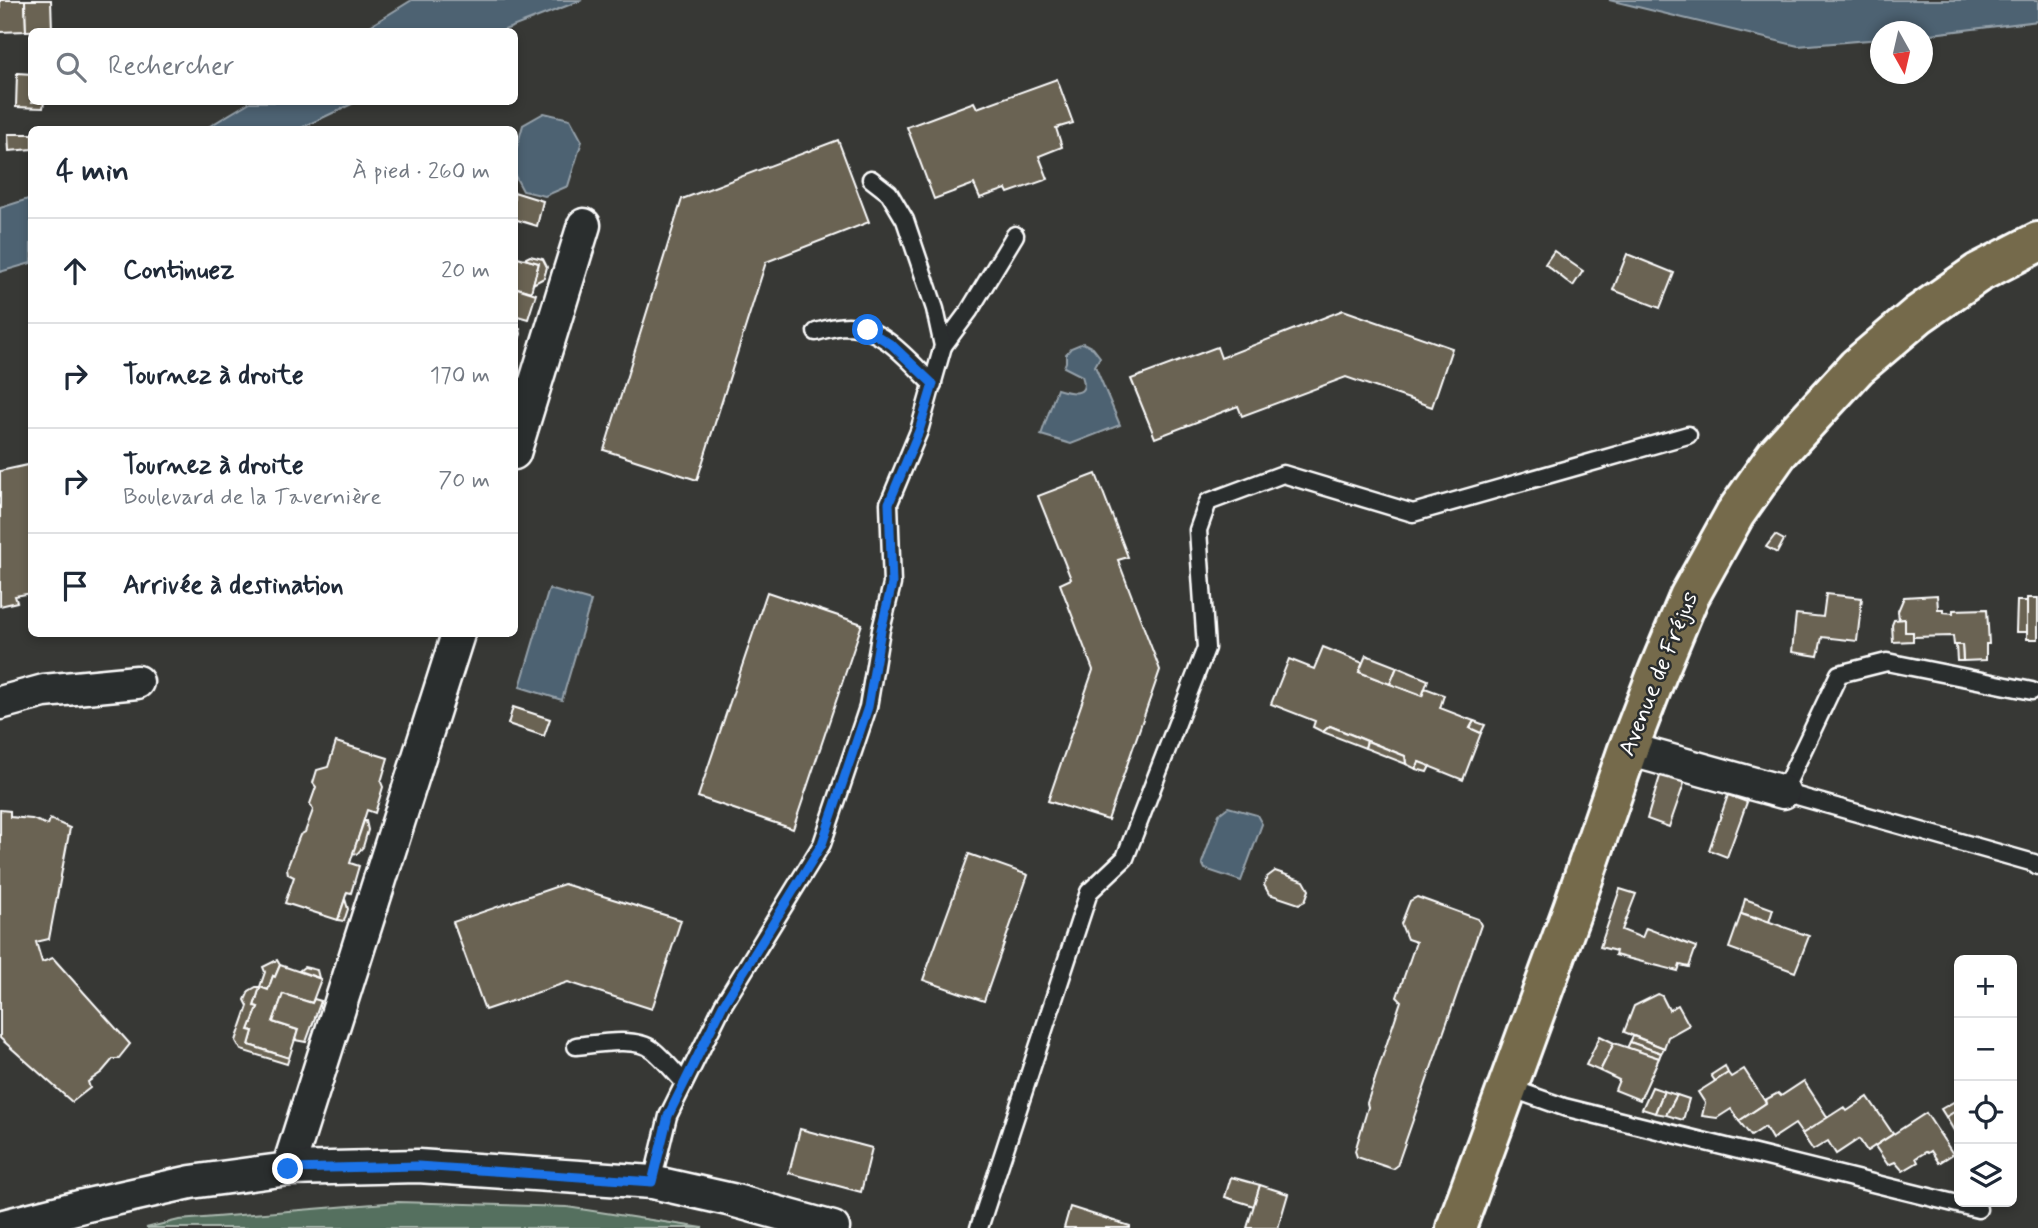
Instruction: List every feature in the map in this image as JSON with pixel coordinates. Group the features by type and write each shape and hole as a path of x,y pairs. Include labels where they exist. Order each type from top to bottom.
{"main road":[{"name":"Avenue de Fréjus","path":"1456,1228 1628,748 1689,597 1735,514 1778,453 1857,367 1918,315 1978,273 2038,242"}],"street":[{"path":"518,440 584,225"},
{"path":"288,1169 457,637"},
{"path":"0,703 44,691 136,682"},
{"path":"1628,748 1783,792"},
{"path":"0,1227 191,1182 288,1169 418,1166 652,1182 732,1200 833,1228"}],"lane":[{"path":"871,179 889,193 905,220 935,309 943,346"},
{"path":"652,1182 668,1116 684,1082 723,1005 822,844 868,707 892,584 889,503 919,431 943,346 969,311 1015,234"},
{"path":"816,332 832,327 850,326 868,330 892,345 933,384"},
{"path":"979,1228 1089,892 1125,858 1206,648 1199,530 1208,502 1283,474 1413,513 1688,435"},
{"path":"2032,691 1887,662 1839,674 1783,792 2038,866"},
{"path":"576,1046 635,1042 651,1048 684,1082"},
{"path":"1507,1087 1564,1107 1978,1209"}],"green space":[{"path":"398,1202 567,1207 703,1228 146,1228 179,1220"}],"water":[{"path":"412,0 582,0 510,28 367,28"},
{"path":"1609,0 2038,0 2038,21 1933,34 1933,21 1870,21 1870,40 1798,46"},
{"path":"245,105 350,105 305,126 210,126"},
{"path":"544,113 570,119 582,141 568,186 545,196 523,191 518,182 518,143 523,125"},
{"path":"28,199 28,264 0,272 0,208"},
{"path":"1083,343 1093,348 1100,357 1095,366 1120,425 1071,444 1041,435 1057,389 1077,392 1083,388 1082,376 1064,367 1066,354 1071,348"},
{"path":"549,589 591,601 562,700 520,687"},
{"path":"1228,807 1257,815 1262,824 1241,881 1205,869 1202,863 1219,814"}],"building":[{"path":"0,0 25,0 26,31 0,32"},
{"path":"25,0 51,0 52,28 28,28 26,31"},
{"path":"17,73 28,74 28,105 44,105 43,108 16,107"},
{"path":"1057,79 1073,123 1056,128 1062,147 1039,156 1048,179 1008,193 1006,189 980,198 974,184 934,199 907,127 974,102 977,108"},
{"path":"8,134 28,134 28,149 9,151"},
{"path":"838,140 869,222 766,262 697,480 604,450 682,199"},
{"path":"518,193 543,201 537,226 518,220"},
{"path":"1554,251 1583,271 1573,286 1545,264"},
{"path":"1627,254 1674,273 1660,308 1613,290"},
{"path":"530,256 543,259 547,267 544,278 533,284 539,263 524,259"},
{"path":"518,257 539,263 531,292 518,288"},
{"path":"518,288 536,294 528,319 518,316"},
{"path":"1343,310 1452,348 1432,407 1346,377 1242,416 1238,406 1155,438 1131,379 1217,347 1221,358"},
{"path":"28,465 28,594 15,596 17,602 0,606 0,471"},
{"path":"1096,474 1128,557 1118,560 1160,670 1108,820 1048,801 1093,670 1060,584 1071,579 1038,496"},
{"path":"1775,535 1784,540 1777,553 1766,547"},
{"path":"767,592 862,624 793,829 698,797"},
{"path":"1826,594 1862,598 1857,641 1822,637 1818,656 1792,652 1796,614 1823,617"},
{"path":"1937,595 1938,609 1943,609 1943,612 1987,609 1989,644 1986,644 1986,660 1963,661 1962,645 1954,645 1953,636 1913,637 1913,632 1905,632 1905,619 1899,620 1898,611 1904,597"},
{"path":"2027,598 2038,598 2038,639 2027,639"},
{"path":"2017,601 2027,601 2027,632 2016,632"},
{"path":"1905,619 1905,632 1913,632 1913,641 1893,642 1894,620"},
{"path":"1956,645 1962,645 1963,661 1957,661"},
{"path":"1323,647 1363,663 1359,672 1422,696 1425,688 1444,695 1440,708 1474,721 1470,728 1481,733 1463,780 1419,762 1416,769 1406,764 1405,756 1330,726 1323,732 1313,727 1315,721 1271,704 1289,659 1314,669"},
{"path":"1366,655 1397,667 1390,684 1359,672"},
{"path":"1397,667 1428,680 1422,696 1390,684"},
{"path":"513,707 550,719 544,736 508,724"},
{"path":"1474,721 1485,725 1481,733 1470,728"},
{"path":"1330,726 1367,741 1365,748 1323,732"},
{"path":"1367,741 1405,756 1406,764 1365,748"},
{"path":"336,742 388,758 375,813 367,810 350,863 359,866 351,893 347,892 338,920 285,903 294,877 288,874 287,868 313,810 310,804 316,787 313,783 317,770 328,767"},
{"path":"1419,762 1430,766 1427,772 1416,769"},
{"path":"1661,773 1685,781 1669,827 1647,819"},
{"path":"1728,795 1747,802 1727,857 1709,850"},
{"path":"0,810 10,811 10,817 32,819 48,825 50,819 70,828 49,939 36,942 42,962 53,958 130,1044 118,1059 113,1059 102,1072 88,1082 90,1088 72,1102 0,1038"},
{"path":"364,821 368,830 363,847 357,854 353,853"},
{"path":"969,854 1028,875 984,1001 923,980"},
{"path":"1275,871 1304,881 1309,890 1305,901 1299,904 1269,894 1264,885 1267,877"},
{"path":"564,884 681,920 652,1009 568,982 485,1010 453,922"},
{"path":"1620,889 1636,894 1622,930 1642,938 1646,928 1696,947 1689,967 1680,965 1678,971 1615,955 1616,951 1600,947"},
{"path":"1417,897 1478,919 1481,925 1397,1166 1393,1169 1357,1157 1355,1151 1367,1103 1401,1001 1397,997 1416,942 1407,939 1401,924 1410,901"},
{"path":"345,899 348,909 344,921 338,920"},
{"path":"1745,899 1773,909 1769,922 1741,914"},
{"path":"1741,914 1809,936 1795,972 1729,948"},
{"path":"277,960 280,965 268,990 260,987 265,972 263,967"},
{"path":"280,965 321,979 312,1003 283,994 273,1022 298,1030 289,1058 249,1045 253,1031 249,1030 258,1007 254,1006 260,987 268,990"},
{"path":"304,967 317,970 319,978 299,971"},
{"path":"260,987 254,1006 258,1007 249,1030 253,1031 249,1045 289,1058 287,1064 241,1050 236,1041 248,1006 245,1000 249,991"},
{"path":"283,994 312,1003 314,999 321,1001 306,1042 295,1040 298,1030 273,1022"},
{"path":"1658,994 1662,996 1669,1010 1678,1005 1689,1025 1668,1037 1664,1048 1624,1032 1634,1006"},
{"path":"1600,1036 1614,1043 1600,1071 1586,1065"},
{"path":"1633,1036 1664,1048 1661,1053 1630,1042"},
{"path":"1630,1042 1661,1053 1659,1058 1627,1048"},
{"path":"1614,1043 1659,1058 1640,1100 1615,1090 1619,1080 1600,1071"},
{"path":"1725,1066 1728,1073 1715,1081 1711,1075"},
{"path":"1744,1069 1766,1103 1739,1121 1731,1109 1717,1118 1702,1116 1705,1103 1698,1092 1728,1073 1731,1077"},
{"path":"1804,1081 1828,1118 1802,1134 1795,1124 1772,1139 1765,1127 1751,1136 1739,1121 1766,1103 1765,1100 1778,1093 1781,1096"},
{"path":"1652,1087 1664,1091 1655,1113 1642,1109"},
{"path":"1664,1091 1677,1095 1666,1115 1655,1113"},
{"path":"1677,1095 1689,1099 1683,1120 1666,1115"},
{"path":"1868,1097 1893,1134 1867,1151 1859,1139 1836,1154 1828,1141 1813,1150 1802,1134 1844,1107 1847,1111"},
{"path":"1954,1102 1954,1112 1946,1117 1941,1109"},
{"path":"1954,1112 1954,1131 1946,1117"},
{"path":"1926,1113 1953,1154 1939,1163 1931,1151 1926,1152 1916,1158 1918,1162 1903,1171 1895,1162 1888,1165 1875,1146"},
{"path":"800,1129 872,1148 861,1192 789,1173"},
{"path":"1231,1177 1260,1185 1254,1206 1225,1197"},
{"path":"1260,1185 1288,1194 1278,1228 1247,1228"},
{"path":"1070,1207 1130,1226 1130,1228 1064,1228"}],"route":[{"path":"288,1169 418,1166 652,1182 668,1116 723,1005 822,844 868,707 892,584 889,503 919,431 933,384 892,345 868,330"}]}
